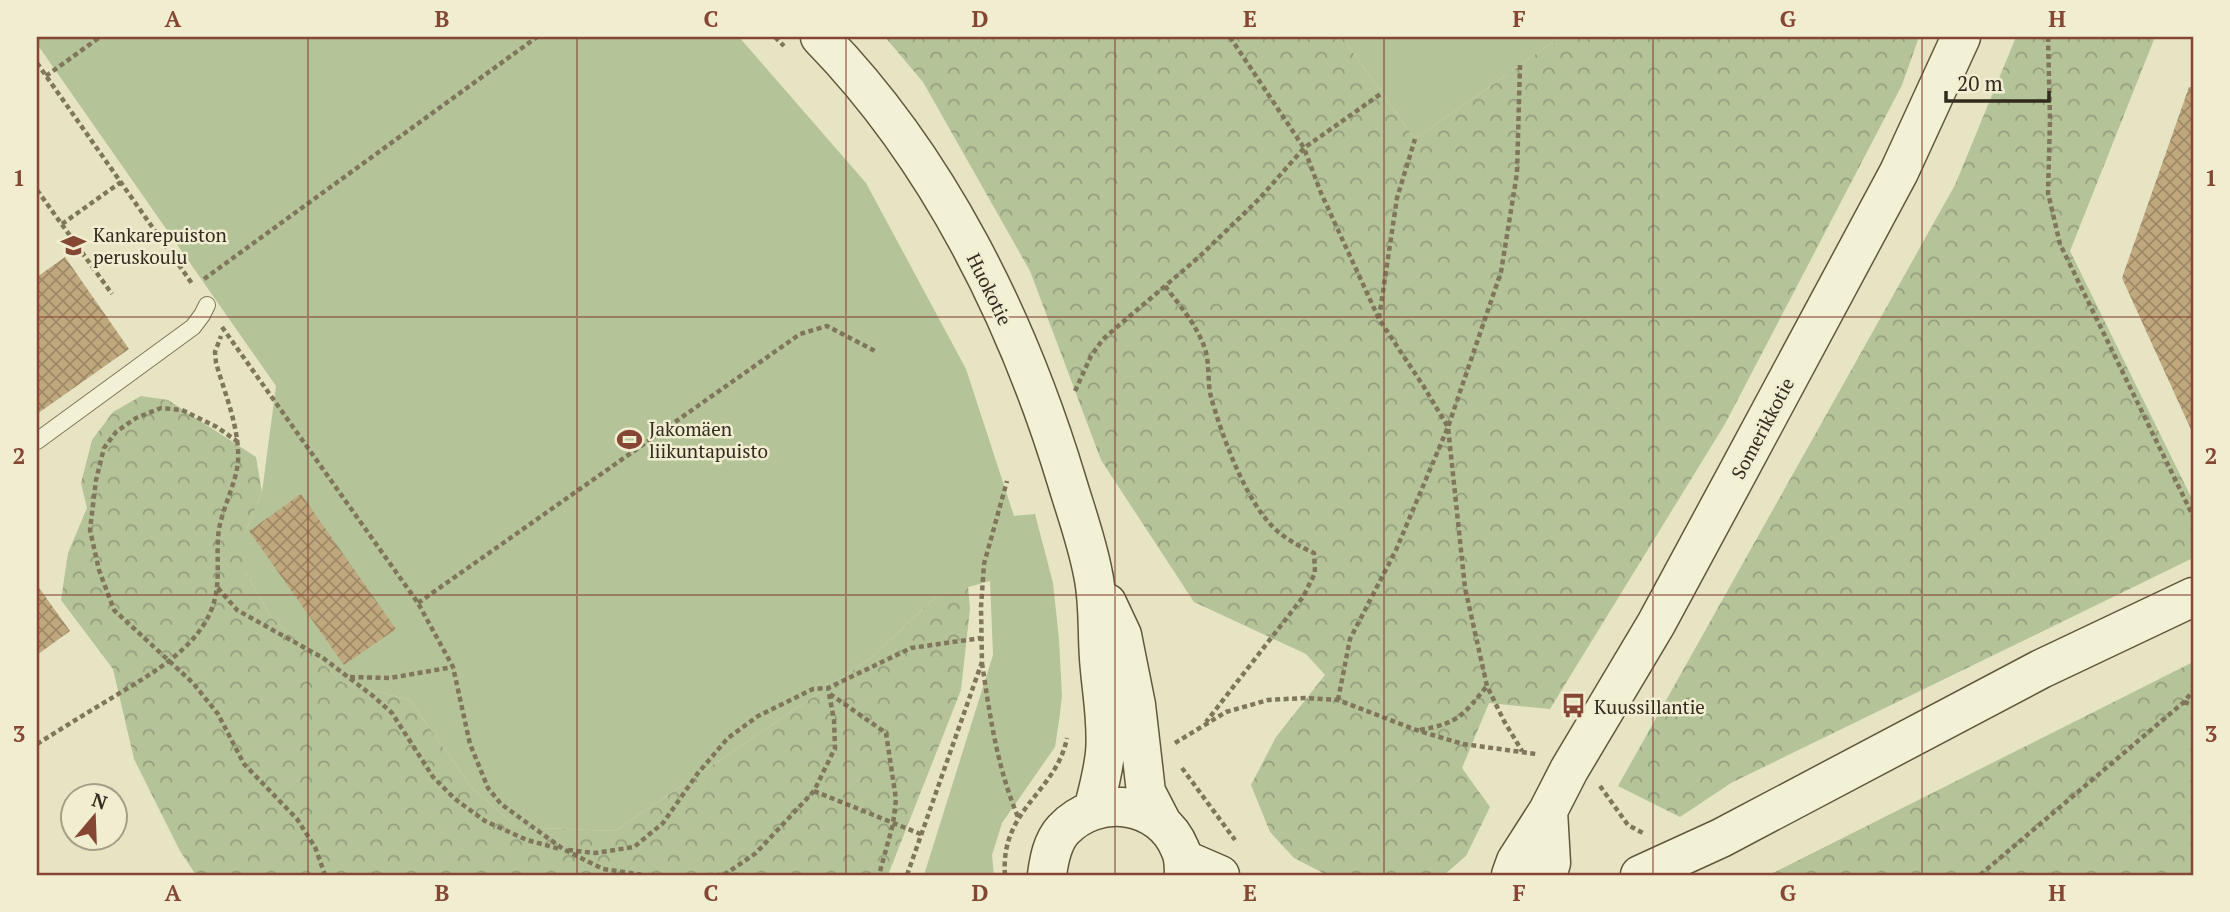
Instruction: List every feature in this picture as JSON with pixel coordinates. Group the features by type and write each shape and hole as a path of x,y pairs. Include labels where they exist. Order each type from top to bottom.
{"main road":[{"name":"Somerikkotie","path":"1511,875 1516,861 1548,811 1569,770 1656,624 1886,196 1961,37"},
{"name":"Huokotie","path":"806,45 847,64 909,145 956,220 980,267 1022,355 1046,418 1094,576 1105,750 1093,810"},
{"name":"Huokotie","path":"1094,576 1122,635 1136,705 1146,792 1162,823 1175,840 1184,867"},
{"path":"1640,875 1721,838 2041,669 2193,597"},
{"path":"1047,875 1051,851 1063,831 1093,810 1111,806 1127,807 1144,811 1162,823"},
{"path":"1547,875 1551,863 1548,811"},
{"path":"1184,867 1230,862"}],"lane":[{"path":"37,441 193,327 207,305"}],"path":[{"path":"46,76 100,37"},
{"path":"194,286 537,37"},
{"path":"775,37 806,45"},
{"path":"1230,37 1304,148 1321,193 1379,319 1448,427 1465,588 1487,687 1522,751"},
{"path":"2048,37 2048,193 2060,244 2193,516"},
{"path":"37,62 121,182 61,224"},
{"path":"1338,700 1350,639 1396,550 1448,427 1501,272 1517,173 1520,65"},
{"path":"1072,399 1091,356 1103,339 1199,257 1259,199 1304,148 1382,93"},
{"path":"1379,319 1397,198 1415,139"},
{"path":"37,190 112,294"},
{"path":"1165,286 1189,316 1206,350 1210,394 1228,447 1247,489 1272,526 1295,544 1314,552 1315,573 1303,597 1203,726"},
{"path":"418,603 800,334 827,326 875,351"},
{"path":"37,744 147,676 186,647 203,628 212,608 218,588 216,547 222,512 237,464 237,442 216,363 215,352 223,328"},
{"path":"274,400 418,603 453,667 470,744 488,788 501,804 563,849 603,869 643,875"},
{"path":"237,442 218,426 182,410 161,408 136,418 116,432 104,448 96,480 95,507 90,530 99,570 114,610 193,683 218,714 244,764 297,819 315,847 325,875"},
{"path":"1007,481 984,564 981,638 994,741 1005,785 1018,817"},
{"path":"218,588 237,610 323,658 392,713 433,777 455,799 485,821 527,840 595,853 634,847 663,823 698,773 729,738 758,716 813,690 829,691 911,648 981,638"},
{"path":"907,875 982,662"},
{"path":"349,677 390,678 453,667"},
{"path":"1419,730 1447,725 1466,712 1487,687"},
{"path":"725,875 756,853 814,791 835,748 829,691"},
{"path":"829,691 886,733 896,799 893,824 879,875"},
{"path":"1980,875 2184,702 2193,691"},
{"path":"1165,750 1226,712 1268,701 1304,698 1338,700 1462,744 1539,754"},
{"path":"2184,702 2193,705"},
{"path":"1005,875 1004,863 1009,838 1018,817 1057,766 1067,738"},
{"path":"1177,762 1230,862"},
{"path":"1600,786 1628,825 1648,835"},
{"path":"814,791 923,835"},
{"path":"708,875 743,875"}],"green space":[{"name":"Jakomäen liikuntapuisto","path":"37,37 739,37 866,183 966,369 1014,516 1035,514 1053,583 1062,696 1055,747 1002,823 992,855 994,875 924,875 993,655 990,581 937,596 872,657 615,831 517,827 472,788 410,700 344,683 272,618 245,571 245,534 262,492 276,386 37,44"},
{"path":"885,37 1342,37 1415,139 1560,37 1919,37 1902,85 1725,424 1550,709 1489,703 1462,768 1490,807 1466,856 1444,875 1327,875 1294,858 1270,832 1251,785 1276,737 1325,675 1306,654 1194,602 1101,460 1030,271 923,82"},
{"path":"1342,37 1560,37 1415,139"},
{"path":"2016,37 2155,37 2070,251 2193,501 2193,558 1731,783 1680,817 1618,786 1955,185"},
{"path":"141,396 168,400 256,457 262,492 245,534 245,571 272,618 344,683 410,700 472,788 517,827 615,831 872,657 937,596 968,586 970,609 961,690 888,875 196,875 180,851 134,759 113,669 61,600 68,553 87,508 81,483 92,440 113,412"},
{"path":"2193,662 2193,875 1769,875"}],"building":[{"path":"2189,87 2193,87 2193,434 2122,278"},
{"path":"65,257 129,349 37,414 37,277"},
{"path":"301,494 396,629 344,665 249,531"},
{"path":"37,585 70,631 37,655"}],"place":[{"name":"Kankarepuiston peruskoulu","path":"73,245"},
{"name":"Jakomäen liikuntapuisto","path":"629,439"},
{"name":"Kuussillantie","path":"1574,706"}]}
